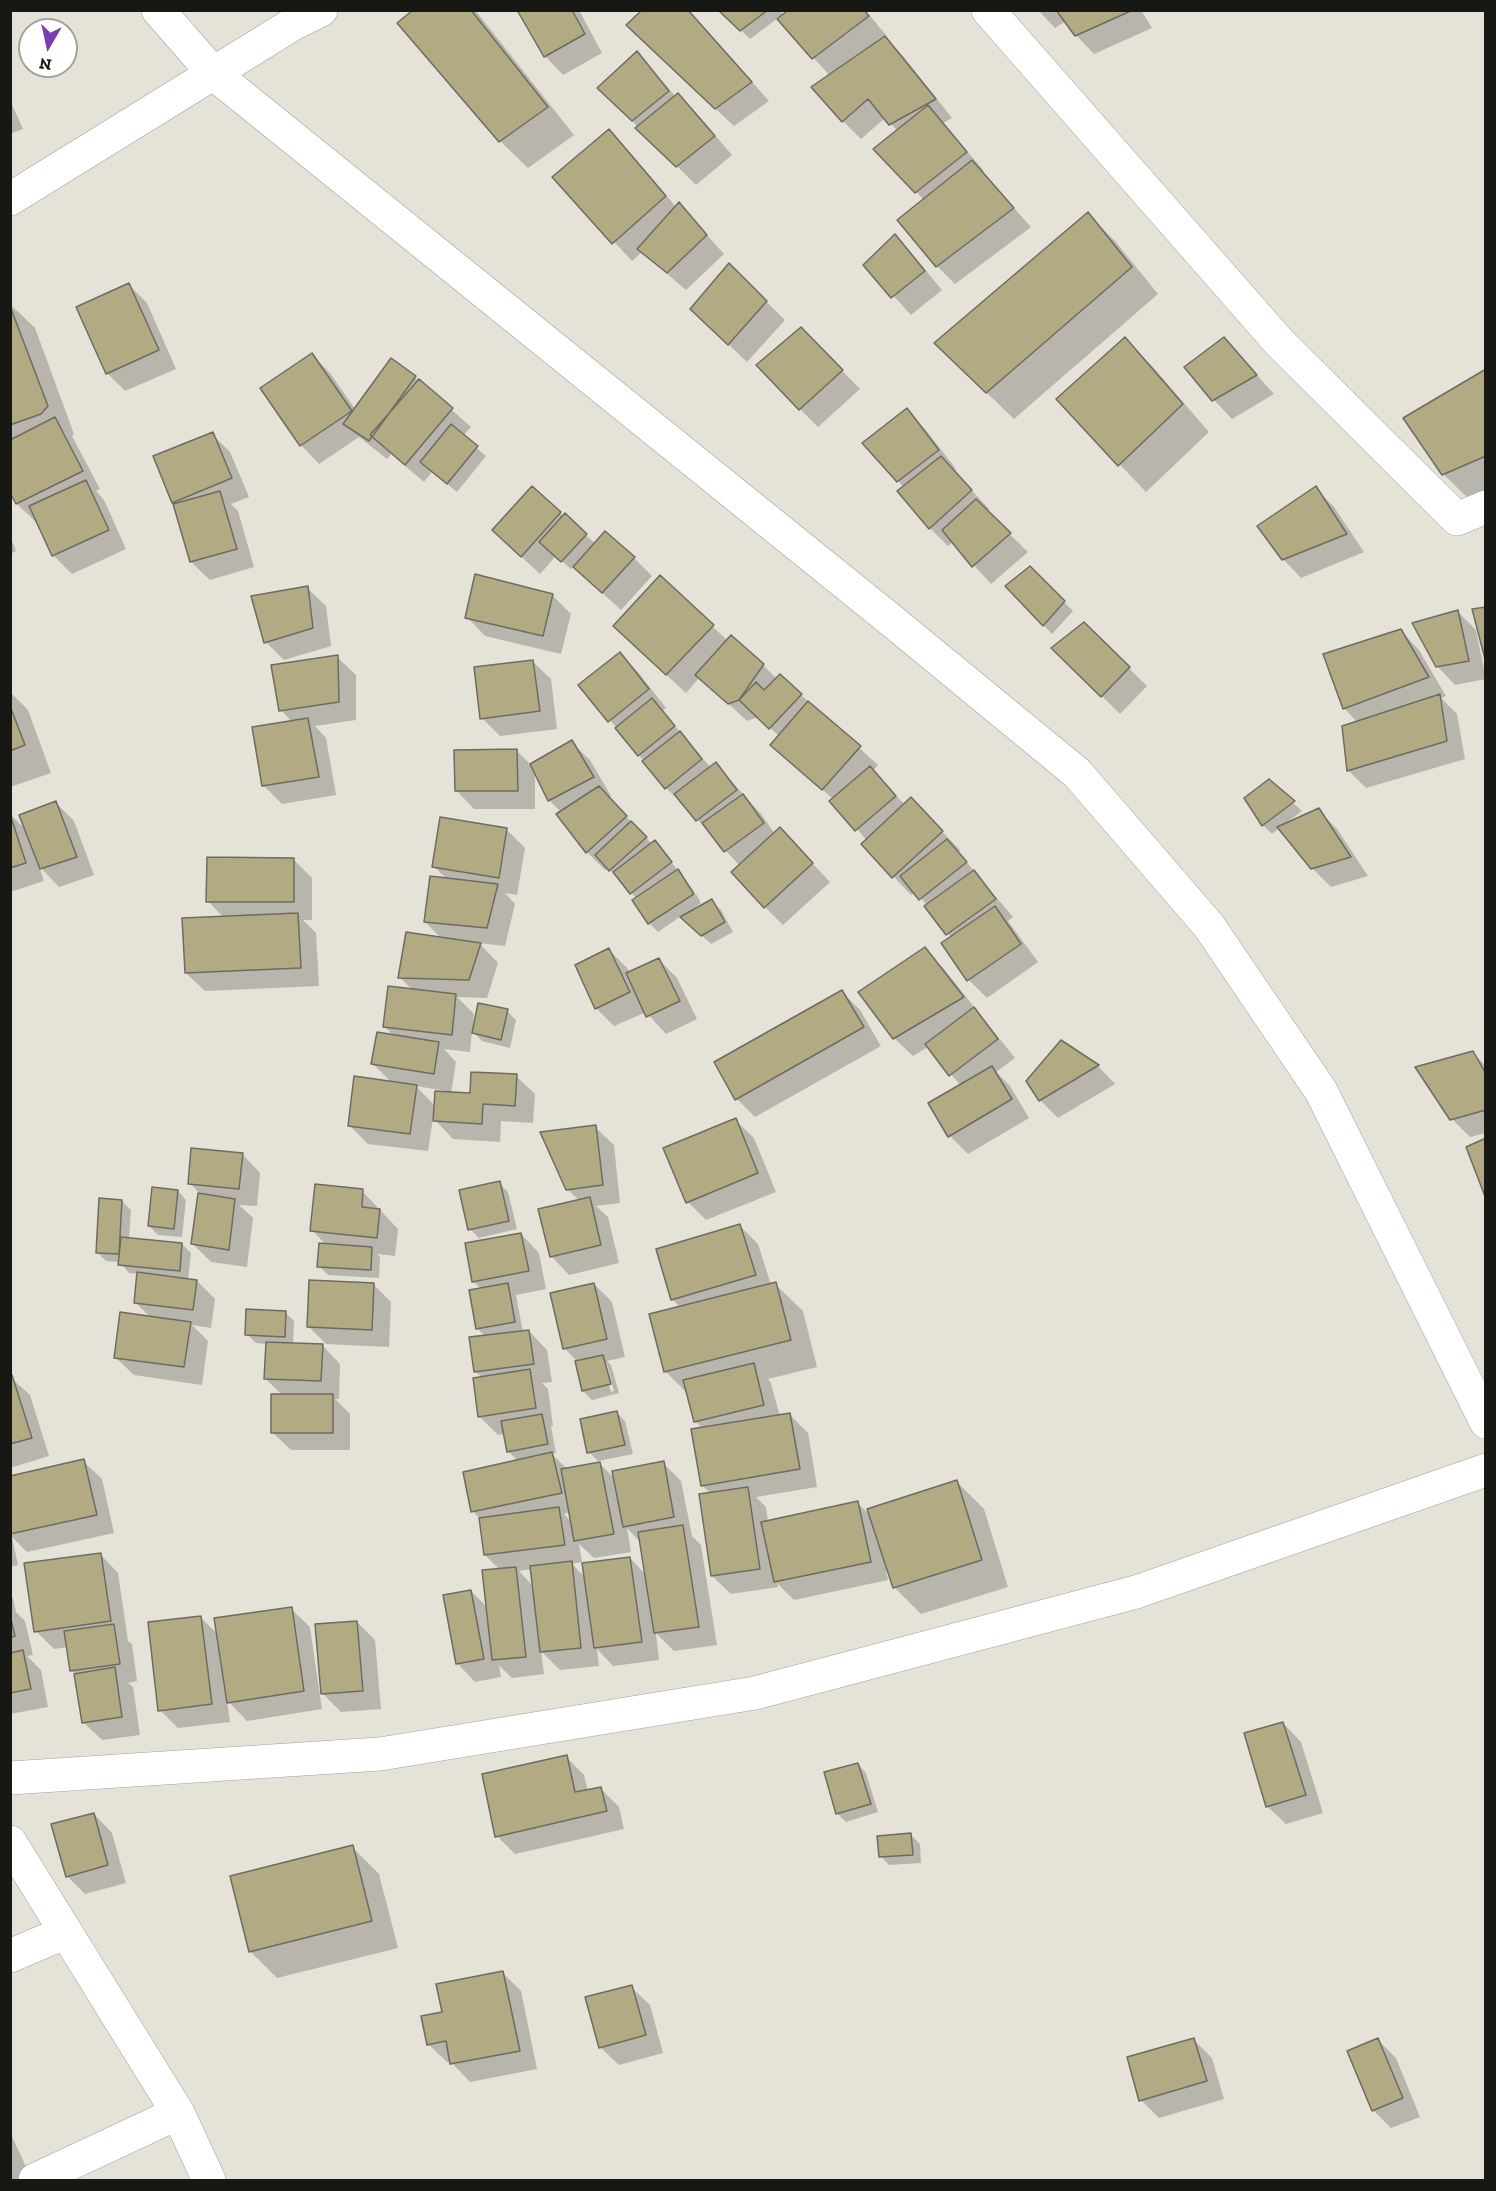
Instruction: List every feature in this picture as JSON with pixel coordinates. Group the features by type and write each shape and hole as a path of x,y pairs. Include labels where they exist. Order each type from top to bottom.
{"street":[{"path":"158,10 214,74 1077,773 1209,926 1321,1091 1485,1422"},
{"path":"10,199 293,24 321,10"},
{"path":"988,10 1279,342 1304,367 1457,519 1485,507"},
{"path":"10,1778 380,1754 755,1693 1136,1592 1485,1470"},
{"path":"10,1842 178,2113 209,2181"},
{"path":"10,1956 66,1932"},
{"path":"35,2181 178,2113"}],"building":[{"path":"413,10 471,10 548,107 499,142 397,23"},
{"path":"517,10 572,10 585,34 544,57"},
{"path":"642,10 688,10 752,82 715,109 626,25"},
{"path":"718,10 768,10 740,31"},
{"path":"788,10 864,10 869,16 812,59 777,19"},
{"path":"1056,10 1133,10 1075,36"},
{"path":"885,36 936,99 889,125 868,99 842,122 811,87"},
{"path":"637,51 669,91 632,121 597,88"},
{"path":"678,93 715,136 676,167 635,128"},
{"path":"928,105 967,152 915,193 873,149"},
{"path":"609,129 666,196 612,244 552,177"},
{"path":"972,160 1014,208 936,267 897,220"},
{"path":"679,202 707,235 667,273 637,249"},
{"path":"1088,212 1132,267 986,393 934,343"},
{"path":"895,234 925,271 891,298 863,265"},
{"path":"729,263 767,301 728,345 690,309"},
{"path":"129,283 159,350 106,374 76,307"},
{"path":"10,306 48,406 41,414 10,425"},
{"path":"801,327 843,370 799,410 756,365"},
{"path":"1125,337 1183,404 1118,466 1056,399"},
{"path":"1224,337 1257,375 1212,401 1184,367"},
{"path":"312,353 352,411 300,446 260,388"},
{"path":"391,358 416,376 369,441 343,424"},
{"path":"1486,369 1486,456 1442,475 1403,418"},
{"path":"419,379 453,408 405,465 370,435"},
{"path":"907,408 939,450 897,482 862,443"},
{"path":"55,417 83,471 16,504 10,493 10,440"},
{"path":"451,424 478,446 447,484 420,462"},
{"path":"213,432 232,478 172,503 153,456"},
{"path":"941,456 972,490 929,529 897,491"},
{"path":"86,480 109,530 52,556 29,506"},
{"path":"532,486 561,512 521,557 492,530"},
{"path":"1316,486 1347,534 1282,560 1257,526"},
{"path":"220,491 237,549 190,562 173,504"},
{"path":"976,499 1011,533 972,567 942,530"},
{"path":"565,513 587,534 561,562 539,542"},
{"path":"605,531 635,557 602,593 573,567"},
{"path":"1030,566 1065,601 1043,626 1005,586"},
{"path":"475,574 553,594 543,636 465,618"},
{"path":"660,575 714,625 666,675 613,626"},
{"path":"308,586 313,628 264,643 251,596"},
{"path":"1486,607 1486,663 1472,609"},
{"path":"1458,610 1469,661 1436,667 1412,623"},
{"path":"1084,622 1130,667 1101,697 1051,648"},
{"path":"1401,629 1429,677 1343,709 1323,654"},
{"path":"731,635 764,664 739,700 728,704 695,675"},
{"path":"620,652 649,689 608,722 578,685"},
{"path":"338,655 339,702 279,711 271,665"},
{"path":"533,660 540,711 480,719 474,667"},
{"path":"780,674 802,694 769,729 739,700 756,682 764,690"},
{"path":"1440,694 1447,741 1347,771 1342,726"},
{"path":"652,698 675,726 638,756 615,728"},
{"path":"808,701 861,746 822,790 770,745"},
{"path":"10,706 25,745 10,751"},
{"path":"308,718 319,777 262,786 252,727"},
{"path":"680,731 702,759 665,789 642,761"},
{"path":"572,740 594,777 548,801 530,764"},
{"path":"517,749 518,791 455,791 454,750"},
{"path":"716,762 737,790 696,821 674,794"},
{"path":"870,766 896,796 855,831 829,801"},
{"path":"1269,779 1295,801 1262,826 1244,798"},
{"path":"599,786 627,816 586,853 556,814"},
{"path":"743,794 764,823 724,852 702,823"},
{"path":"911,797 943,831 892,878 861,844"},
{"path":"56,801 77,857 40,869 19,815"},
{"path":"1319,808 1351,857 1311,869 1277,827"},
{"path":"10,814 26,863 10,868"},
{"path":"440,817 507,828 499,878 432,867"},
{"path":"631,821 647,837 609,871 595,855"},
{"path":"780,827 813,863 764,908 731,872"},
{"path":"947,839 967,862 919,900 900,876"},
{"path":"655,840 672,862 630,894 613,872"},
{"path":"207,857 294,858 294,902 206,902"},
{"path":"678,869 694,894 648,924 632,900"},
{"path":"974,870 996,899 946,935 924,906"},
{"path":"430,876 498,884 487,928 424,922"},
{"path":"712,899 725,922 701,936 680,917"},
{"path":"995,906 1021,944 967,981 941,943"},
{"path":"298,913 301,968 185,973 182,918"},
{"path":"406,932 481,943 469,980 398,978"},
{"path":"925,947 964,997 893,1039 858,992"},
{"path":"609,948 630,992 595,1009 575,965"},
{"path":"659,958 680,1001 646,1017 626,973"},
{"path":"388,986 456,994 452,1035 383,1027"},
{"path":"842,990 864,1027 735,1100 714,1062"},
{"path":"478,1003 508,1009 501,1040 472,1033"},
{"path":"974,1007 998,1039 949,1076 925,1044"},
{"path":"377,1032 439,1042 434,1074 371,1064"},
{"path":"1061,1040 1099,1065 1039,1101 1026,1081"},
{"path":"1473,1051 1486,1074 1486,1110 1450,1120 1415,1067"},
{"path":"992,1066 1012,1099 948,1137 928,1103"},
{"path":"471,1072 517,1074 515,1106 483,1104 482,1124 433,1121 435,1091 470,1093"},
{"path":"354,1076 417,1085 410,1134 348,1126"},
{"path":"736,1118 758,1173 686,1203 663,1148"},
{"path":"596,1125 603,1185 566,1190 540,1132"},
{"path":"1486,1138 1486,1199 1466,1147"},
{"path":"191,1148 243,1153 239,1189 188,1184"},
{"path":"500,1181 509,1221 468,1230 459,1190"},
{"path":"315,1184 363,1189 362,1207 380,1209 377,1238 310,1231"},
{"path":"152,1187 178,1190 174,1229 148,1226"},
{"path":"198,1193 235,1199 229,1250 191,1244"},
{"path":"590,1197 601,1245 550,1257 538,1209"},
{"path":"99,1198 122,1200 119,1254 96,1253"},
{"path":"740,1224 756,1275 671,1300 656,1249"},
{"path":"521,1233 529,1271 472,1282 465,1243"},
{"path":"121,1237 182,1243 180,1271 118,1265"},
{"path":"319,1243 372,1247 371,1270 317,1267"},
{"path":"137,1272 197,1280 193,1310 134,1303"},
{"path":"309,1280 374,1283 372,1330 307,1327"},
{"path":"776,1282 791,1340 664,1372 649,1314"},
{"path":"508,1283 515,1322 476,1329 469,1290"},
{"path":"594,1283 607,1339 563,1349 550,1293"},
{"path":"246,1309 286,1311 285,1337 245,1335"},
{"path":"120,1312 191,1322 184,1367 114,1358"},
{"path":"529,1330 534,1364 474,1372 469,1337"},
{"path":"266,1342 323,1344 321,1381 264,1379"},
{"path":"603,1355 611,1384 582,1391 575,1361"},
{"path":"754,1363 764,1405 694,1422 683,1380"},
{"path":"530,1369 536,1408 478,1417 473,1378"},
{"path":"12,1375 32,1438 10,1444 10,1376"},
{"path":"271,1394 333,1394 333,1433 271,1433"},
{"path":"617,1411 625,1445 587,1453 580,1419"},
{"path":"790,1413 800,1469 701,1486 691,1429"},
{"path":"542,1414 548,1444 507,1452 501,1421"},
{"path":"552,1452 562,1493 471,1512 463,1472"},
{"path":"84,1459 97,1515 10,1534 10,1476"},
{"path":"664,1461 674,1517 623,1527 612,1471"},
{"path":"600,1462 614,1534 574,1541 561,1469"},
{"path":"957,1480 982,1560 893,1588 867,1509"},
{"path":"748,1487 760,1569 711,1576 699,1494"},
{"path":"858,1501 871,1562 774,1582 761,1522"},
{"path":"559,1507 565,1545 484,1555 479,1518"},
{"path":"683,1525 699,1627 654,1633 638,1532"},
{"path":"101,1553 111,1621 34,1632 24,1563"},
{"path":"630,1557 642,1642 594,1648 582,1563"},
{"path":"572,1561 581,1648 540,1652 530,1566"},
{"path":"516,1567 526,1657 492,1660 482,1570"},
{"path":"471,1590 484,1659 456,1664 443,1595"},
{"path":"292,1607 304,1691 227,1703 214,1618"},
{"path":"10,1615 15,1636 10,1638"},
{"path":"201,1616 212,1704 158,1711 148,1622"},
{"path":"357,1621 363,1691 321,1694 315,1624"},
{"path":"114,1624 120,1664 70,1671 64,1631"},
{"path":"23,1650 31,1689 10,1693 10,1653"},
{"path":"115,1667 122,1717 82,1723 74,1674"},
{"path":"1283,1722 1306,1795 1266,1807 1244,1733"},
{"path":"567,1755 575,1792 601,1787 607,1811 495,1837 482,1774"},
{"path":"858,1763 871,1804 836,1814 824,1772"},
{"path":"94,1813 108,1865 66,1877 51,1824"},
{"path":"911,1833 913,1855 879,1857 877,1836"},
{"path":"353,1845 372,1921 249,1952 230,1876"},
{"path":"503,1971 520,2051 450,2064 446,2041 427,2045 421,2016 442,2012 436,1984"},
{"path":"632,1985 646,2035 599,2048 585,1997"},
{"path":"1194,2038 1207,2081 1139,2101 1127,2057"},
{"path":"1378,2038 1403,2098 1372,2111 1347,2051"}]}
